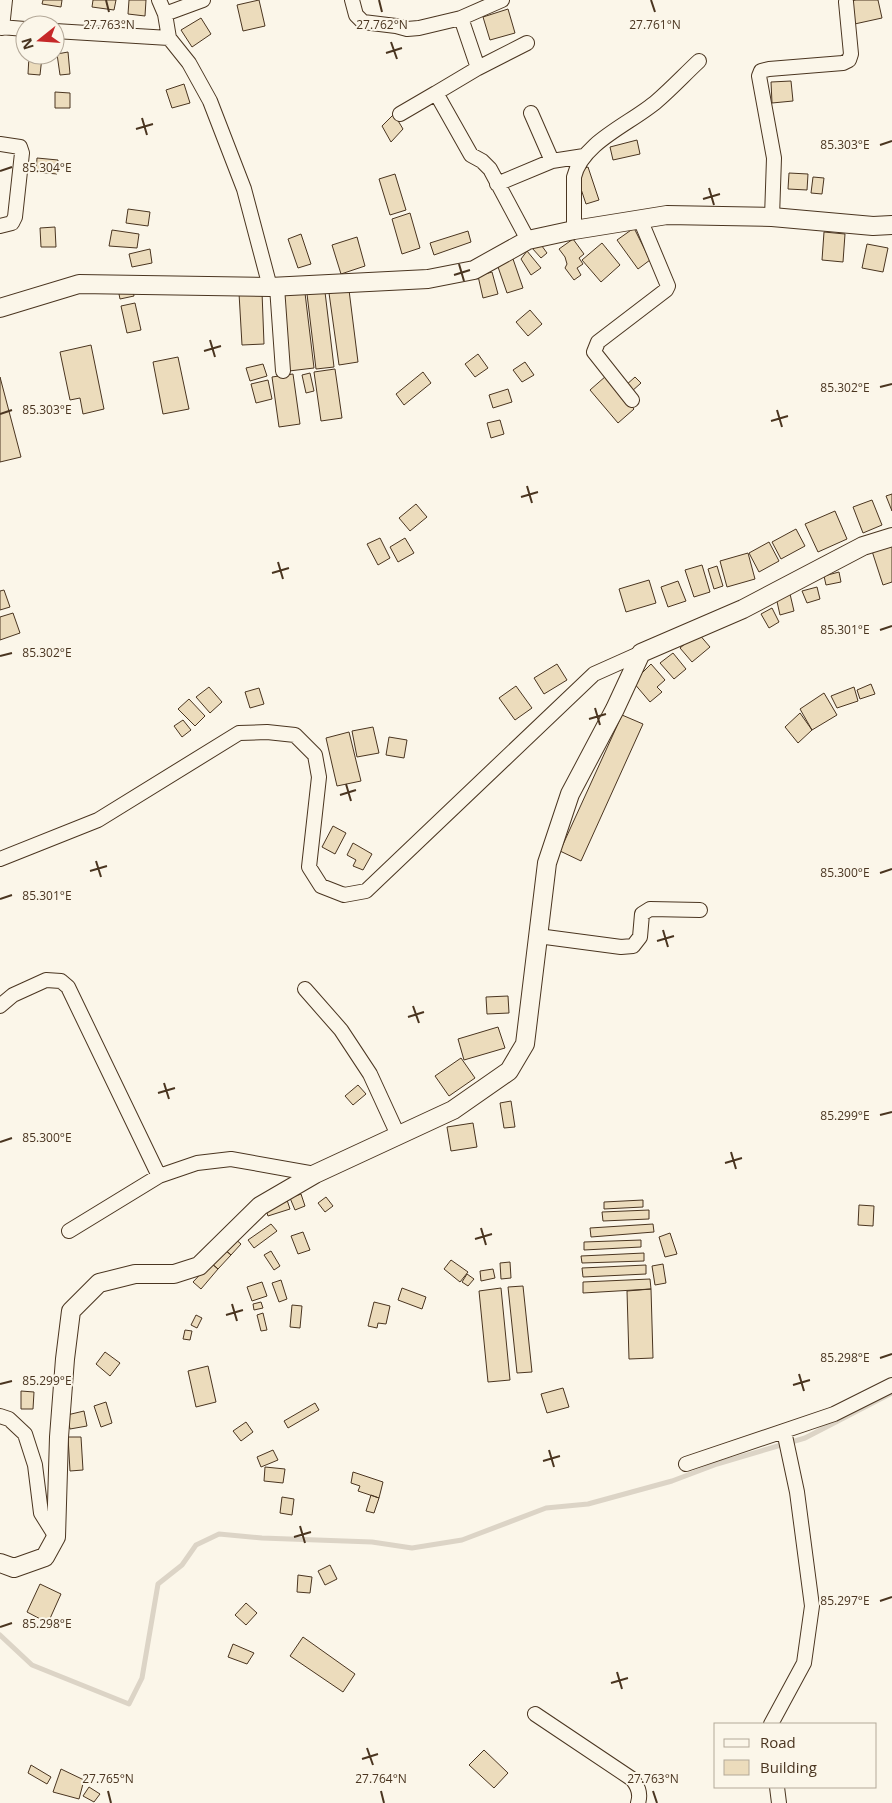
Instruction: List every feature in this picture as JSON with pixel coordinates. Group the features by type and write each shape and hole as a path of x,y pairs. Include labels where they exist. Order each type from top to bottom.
{"street":[{"path":"5,0 1,28 15,29"},
{"path":"159,0 165,14 169,38 189,63 210,101 244,189 273,287 283,372"},
{"path":"165,14 203,0"},
{"path":"352,0 356,15 363,22 406,29 419,28 461,18 502,0"},
{"path":"772,217 774,158 758,76 761,71 769,69 843,63 849,60 851,54 846,2"},
{"path":"461,18 478,68"},
{"path":"65,32 169,38"},
{"path":"400,114 478,68 527,43"},
{"path":"574,230 574,177 575,170 584,156 657,102 698,61"},
{"path":"436,93 466,149 474,158 482,161 490,169 528,240"},
{"path":"531,113 552,161"},
{"path":"0,144 20,147 22,153 15,217 12,223 0,226"},
{"path":"497,184 552,161 584,156"},
{"path":"0,308 79,284 273,287 428,279 474,270 528,240 574,230 670,215 772,217 873,226 892,225"},
{"path":"632,400 594,352 598,342 666,290 668,286 640,219"},
{"path":"0,859 98,820 239,733 276,733 295,735 315,755 319,777 309,867 321,886 344,894 366,891 594,674 743,608 863,546 892,537"},
{"path":"0,1563 14,1568 45,1557 56,1537 58,1437 71,1311 99,1283 134,1274 174,1274 199,1266 260,1206 314,1174 453,1110 509,1071 525,1044 548,863 570,794 641,654"},
{"path":"538,936 621,947 633,946 640,937 642,914 650,909 700,910"},
{"path":"0,1006 13,995 46,980 61,981 68,987 159,1176"},
{"path":"305,989 341,1030 370,1074 398,1135"},
{"path":"69,1231 159,1176 197,1163 231,1159 314,1174"},
{"path":"686,1464 834,1414 892,1386"},
{"path":"0,1416 9,1419 25,1434 34,1465 41,1513 56,1537"},
{"path":"772,1723 804,1663 812,1606 797,1492 784,1431"},
{"path":"535,1714 632,1779 638,1786 638,1803"},
{"path":"776,1788 779,1803"}],"building":[{"path":"43,0 62,0 61,7 42,4"},
{"path":"93,0 116,0 114,10 92,7"},
{"path":"129,0 146,0 145,16 128,14"},
{"path":"259,0 265,26 243,31 237,5"},
{"path":"878,0 882,18 850,25 846,2"},
{"path":"508,9 515,33 490,40 483,17"},
{"path":"201,18 211,34 192,47 181,30"},
{"path":"68,52 70,74 60,75 59,65 65,65 65,53"},
{"path":"28,65 41,65 40,75 28,74"},
{"path":"791,81 793,101 772,103 771,82"},
{"path":"184,84 190,103 172,108 166,90"},
{"path":"55,92 70,93 70,108 55,108"},
{"path":"394,114 403,129 391,142 382,126"},
{"path":"637,140 640,154 613,160 610,147"},
{"path":"37,158 58,160 57,174 36,172"},
{"path":"588,167 599,200 586,204 575,171"},
{"path":"789,173 808,174 807,190 788,189"},
{"path":"395,174 406,210 390,215 379,179"},
{"path":"813,177 824,178 822,194 811,193"},
{"path":"128,209 150,212 148,226 126,223"},
{"path":"410,213 420,248 402,254 392,219"},
{"path":"55,227 56,247 41,247 40,228"},
{"path":"634,228 650,260 638,269 617,240"},
{"path":"112,230 139,234 137,248 109,246"},
{"path":"468,231 471,242 434,255 430,243"},
{"path":"824,232 845,234 843,262 822,260"},
{"path":"301,234 311,264 298,268 288,239"},
{"path":"357,237 365,266 341,274 332,245"},
{"path":"573,239 584,254 579,258 583,264 577,268 581,275 574,280 565,268 567,264 565,257 559,249"},
{"path":"539,242 547,253 541,258 532,248"},
{"path":"602,243 620,265 601,282 582,260"},
{"path":"867,244 888,248 883,272 862,268"},
{"path":"150,249 152,263 132,267 129,254"},
{"path":"527,251 541,268 531,275 521,259"},
{"path":"513,259 523,288 507,293 497,264"},
{"path":"492,272 498,294 483,298 478,276"},
{"path":"132,286 134,296 120,299 118,289"},
{"path":"349,290 358,362 339,365 329,293"},
{"path":"262,292 264,344 242,345 239,293"},
{"path":"325,292 334,367 316,369 307,294"},
{"path":"305,293 314,368 289,371 279,296"},
{"path":"135,303 141,330 127,333 121,306"},
{"path":"530,310 542,324 528,336 516,322"},
{"path":"91,345 104,409 83,414 80,398 70,400 60,352"},
{"path":"478,354 488,368 475,377 465,364"},
{"path":"178,357 189,409 163,414 153,362"},
{"path":"525,362 534,375 522,382 513,370"},
{"path":"263,364 267,376 250,381 246,368"},
{"path":"335,369 342,418 321,421 314,372"},
{"path":"423,372 431,383 404,405 396,394"},
{"path":"310,373 314,391 306,393 302,375"},
{"path":"293,374 300,424 279,427 272,377"},
{"path":"606,376 634,409 618,423 590,390"},
{"path":"0,377 21,457 0,462"},
{"path":"635,377 641,383 631,392 625,386"},
{"path":"268,380 272,399 256,403 251,384"},
{"path":"508,389 512,402 493,408 489,395"},
{"path":"500,420 504,434 491,438 487,423"},
{"path":"892,494 892,511 886,496"},
{"path":"872,500 882,525 863,533 853,507"},
{"path":"416,504 427,517 410,531 399,518"},
{"path":"835,511 847,539 818,552 805,524"},
{"path":"796,529 805,546 781,559 772,542"},
{"path":"380,538 390,558 378,565 367,544"},
{"path":"405,538 414,553 398,562 390,547"},
{"path":"769,542 779,561 759,572 749,553"},
{"path":"892,542 892,582 883,585 871,548"},
{"path":"748,553 755,579 727,587 720,561"},
{"path":"702,565 710,592 694,597 685,570"},
{"path":"717,566 723,586 714,589 708,569"},
{"path":"839,572 841,582 826,585 824,576"},
{"path":"649,580 656,603 626,612 619,589"},
{"path":"678,581 686,601 668,607 661,587"},
{"path":"817,587 820,599 807,603 802,591"},
{"path":"4,590 10,607 0,610 0,591"},
{"path":"790,594 794,611 780,615 776,597"},
{"path":"772,608 779,622 769,628 761,614"},
{"path":"13,613 20,633 0,640 0,617"},
{"path":"698,633 710,647 692,662 680,648"},
{"path":"673,653 686,669 674,679 660,663"},
{"path":"557,664 567,680 544,694 534,678"},
{"path":"651,664 665,680 657,687 662,692 650,702 633,682"},
{"path":"871,684 875,694 860,699 857,690"},
{"path":"516,686 532,708 515,720 499,698"},
{"path":"209,687 222,702 210,713 196,697"},
{"path":"854,687 858,701 837,708 831,696"},
{"path":"259,688 264,704 250,708 245,692"},
{"path":"824,693 837,715 812,730 800,709"},
{"path":"189,699 205,716 195,726 178,709"},
{"path":"800,713 812,730 798,743 785,727"},
{"path":"622,715 643,724 581,861 560,851"},
{"path":"183,720 191,730 182,737 174,726"},
{"path":"373,727 379,753 357,757 352,731"},
{"path":"349,732 361,781 337,786 326,738"},
{"path":"389,737 407,740 404,758 386,755"},
{"path":"333,826 346,833 335,854 322,847"},
{"path":"353,843 372,854 363,870 353,866 356,860 347,855"},
{"path":"508,996 509,1013 487,1014 486,997"},
{"path":"498,1027 505,1048 464,1060 458,1039"},
{"path":"461,1058 475,1078 449,1096 435,1076"},
{"path":"358,1085 366,1094 353,1105 345,1096"},
{"path":"511,1101 515,1127 504,1128 500,1103"},
{"path":"473,1123 477,1147 451,1151 447,1127"},
{"path":"301,1194 305,1206 295,1210 290,1198"},
{"path":"326,1197 333,1206 325,1212 318,1203"},
{"path":"287,1200 290,1209 268,1216 265,1207"},
{"path":"643,1200 643,1207 604,1209 604,1202"},
{"path":"859,1205 874,1206 873,1226 858,1225"},
{"path":"649,1210 649,1219 603,1221 602,1212"},
{"path":"271,1224 277,1231 254,1248 248,1240"},
{"path":"653,1224 654,1232 591,1237 590,1228"},
{"path":"303,1232 310,1250 298,1254 291,1236"},
{"path":"670,1233 677,1254 665,1257 659,1237"},
{"path":"234,1238 241,1244 231,1255 224,1249"},
{"path":"641,1240 641,1247 584,1250 584,1242"},
{"path":"224,1249 231,1255 218,1269 211,1263"},
{"path":"271,1251 280,1266 274,1270 264,1255"},
{"path":"644,1253 644,1261 582,1263 581,1256"},
{"path":"451,1260 468,1272 460,1282 444,1269"},
{"path":"510,1262 511,1278 501,1279 500,1263"},
{"path":"211,1263 218,1269 201,1289 193,1282"},
{"path":"663,1264 666,1283 655,1285 652,1266"},
{"path":"646,1265 646,1274 583,1277 582,1268"},
{"path":"493,1269 495,1278 481,1281 480,1271"},
{"path":"467,1274 474,1279 468,1286 462,1282"},
{"path":"650,1279 651,1289 583,1293 583,1282"},
{"path":"281,1280 287,1299 279,1302 272,1283"},
{"path":"262,1282 267,1296 252,1301 247,1287"},
{"path":"523,1286 532,1372 517,1373 508,1287"},
{"path":"402,1288 426,1297 422,1309 398,1300"},
{"path":"501,1288 510,1380 488,1382 479,1291"},
{"path":"651,1289 653,1358 629,1359 627,1291"},
{"path":"261,1302 263,1308 254,1310 253,1304"},
{"path":"374,1302 390,1306 386,1324 378,1323 377,1328 368,1326"},
{"path":"292,1305 302,1306 300,1328 290,1327"},
{"path":"263,1313 267,1330 261,1331 257,1315"},
{"path":"196,1315 202,1318 197,1328 191,1325"},
{"path":"185,1330 192,1331 190,1340 183,1339"},
{"path":"105,1352 120,1363 110,1376 96,1364"},
{"path":"208,1366 216,1402 196,1407 188,1371"},
{"path":"563,1388 569,1407 547,1413 541,1394"},
{"path":"21,1391 34,1392 33,1409 21,1409"},
{"path":"106,1402 112,1423 101,1427 94,1406"},
{"path":"315,1403 319,1410 288,1428 284,1421"},
{"path":"84,1411 87,1426 70,1429 67,1415"},
{"path":"246,1422 253,1432 241,1441 233,1431"},
{"path":"68,1437 81,1437 83,1470 70,1471"},
{"path":"273,1450 278,1460 261,1467 257,1457"},
{"path":"265,1467 285,1469 283,1483 264,1481"},
{"path":"353,1472 383,1482 379,1498 358,1491 360,1486 351,1483"},
{"path":"371,1495 379,1498 374,1513 366,1511"},
{"path":"282,1497 294,1499 292,1515 280,1513"},
{"path":"330,1565 337,1579 325,1585 318,1571"},
{"path":"298,1575 312,1577 310,1593 297,1592"},
{"path":"40,1584 61,1594 48,1623 27,1612"},
{"path":"246,1603 257,1613 246,1625 235,1615"},
{"path":"303,1637 355,1674 343,1692 290,1656"},
{"path":"233,1644 254,1653 247,1664 228,1657"},
{"path":"484,1750 508,1773 494,1788 469,1765"},
{"path":"31,1765 51,1777 47,1784 28,1773"},
{"path":"61,1769 84,1780 79,1799 53,1792"},
{"path":"89,1787 100,1794 94,1802 83,1796"}],"waterway":[{"path":"0,1635 32,1665 129,1704 142,1678 158,1584 182,1565 196,1545 219,1534 262,1538 372,1542 412,1548 462,1540 546,1508 588,1504 672,1481 717,1464 805,1438 892,1393"}]}
